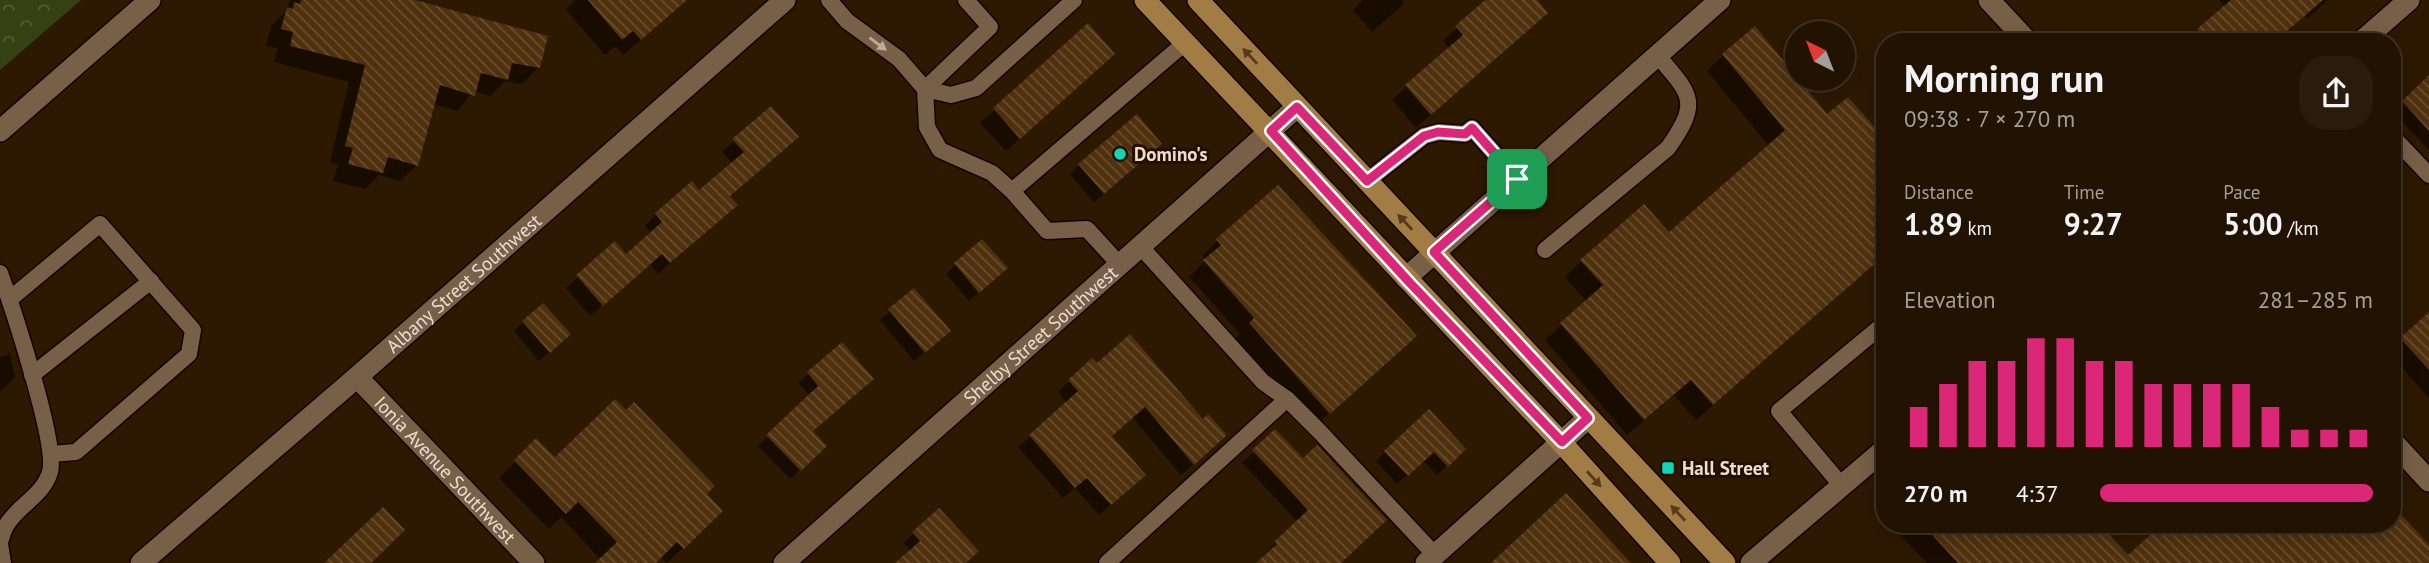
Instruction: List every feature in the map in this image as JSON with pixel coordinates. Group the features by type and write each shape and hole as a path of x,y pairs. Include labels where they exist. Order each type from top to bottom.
{"main road":[{"path":"1145,0 1562,442 1670,563"},
{"path":"1198,0 1724,563"}],"street":[{"path":"0,131 150,0"},
{"name":"Albany Street Southwest","path":"141,563 357,377 785,0"},
{"path":"1406,278 1720,0"},
{"path":"1989,0 2020,33"},
{"path":"2371,33 2409,0"},
{"name":"Shelby Street Southwest","path":"784,563 1297,107"},
{"name":"Ionia Avenue Southwest","path":"357,377 534,563"},
{"path":"1430,559 1588,418"},
{"path":"2401,451 2429,481"},
{"path":"1751,563 1876,457"}],"lane":[{"path":"829,0 848,21 899,59 925,89 951,95 976,88 1074,0"},
{"path":"966,0 990,27 925,89 927,127 940,150 992,173 1012,191 1047,231 1087,229 1120,265"},
{"path":"1012,191 1186,42"},
{"path":"1545,250 1668,148 1684,126 1690,106 1685,87 1657,55"},
{"path":"1367,181 1424,136 1438,132 1465,134 1472,128 1517,179"},
{"path":"2401,145 2429,175"},
{"path":"10,299 100,225 193,330 189,354 76,452 51,454"},
{"path":"1141,247 1263,382 1287,399 1430,559"},
{"path":"0,273 32,375 51,454 51,471 45,485 6,525 0,543 3,563"},
{"path":"32,375 151,282"},
{"path":"1842,486 1779,411 1876,330"},
{"path":"1107,563 1287,399"}],"green space":[{"path":"0,0 81,0 0,70"}],"building":[{"path":"301,0 415,0 548,36 540,68 512,63 508,80 481,73 475,96 440,85 418,166 388,157 383,173 348,164 353,148 345,146 365,65 290,46 293,32 281,29 287,7 293,9 294,2 300,4"},
{"path":"588,0 687,0 641,40 633,31 622,40"},
{"path":"1485,0 1537,0 1548,13 1431,115 1405,85 1463,35 1455,26"},
{"path":"2231,0 2323,0 2284,33 2200,33 2197,29"},
{"path":"1088,23 1115,54 1020,139 993,108"},
{"path":"1755,26 1785,63 1785,91 1808,91 1827,114 1848,97 1876,129 1876,263 1713,405 1691,380 1644,420 1560,323 1603,285 1580,260 1644,204 1669,232 1785,130 1722,54"},
{"path":"2429,75 2429,131 2402,101"},
{"path":"771,106 799,137 730,196 738,205 670,263 662,254 603,306 576,275 615,241 626,254 662,222 655,213 692,181 699,190 744,152 732,139"},
{"name":"Domino's","path":"1137,114 1162,144 1104,194 1078,164"},
{"path":"1278,185 1417,336 1330,414 1249,323 1254,318 1203,260 1221,245 1216,239"},
{"path":"982,239 1008,268 979,293 954,263"},
{"path":"914,288 951,331 925,353 888,309"},
{"path":"543,303 571,334 550,353 522,321"},
{"path":"2429,312 2429,370 2401,339"},
{"path":"1130,334 1203,419 1208,414 1227,435 1194,465 1145,407 1112,436 1146,475 1111,505 1087,478 1075,488 1029,435 1078,391 1068,380 1092,358 1097,363"},
{"path":"842,342 874,379 813,431 827,446 801,471 766,435 818,386 807,372"},
{"path":"615,399 626,410 634,402 715,486 707,494 723,511 684,549 677,542 656,563 595,563 617,542 578,502 566,514 514,460 536,438 555,457"},
{"path":"1429,409 1466,449 1448,467 1434,452 1408,476 1384,451"},
{"path":"1275,429 1303,458 1317,445 1387,520 1341,563 1256,563 1308,510 1252,450"},
{"path":"1566,493 1631,563 1491,563"},
{"path":"383,507 405,530 371,563 324,563"},
{"path":"939,508 979,551 966,563 895,563 920,541 912,532"},
{"path":"2401,514 2429,545 2429,563 1958,563 1930,533 2107,533 2128,555 2152,533 2239,533 2242,536 2245,533 2401,533"}],"place":[{"name":"Domino's","path":"1120,154"},
{"name":"Hall Street","path":"1668,468"}],"route":[{"path":"1297,107 1367,181 1424,136 1438,132 1465,134 1472,128 1517,179 1434,252 1588,418 1562,442 1410,283 1271,131 1297,107"}]}
